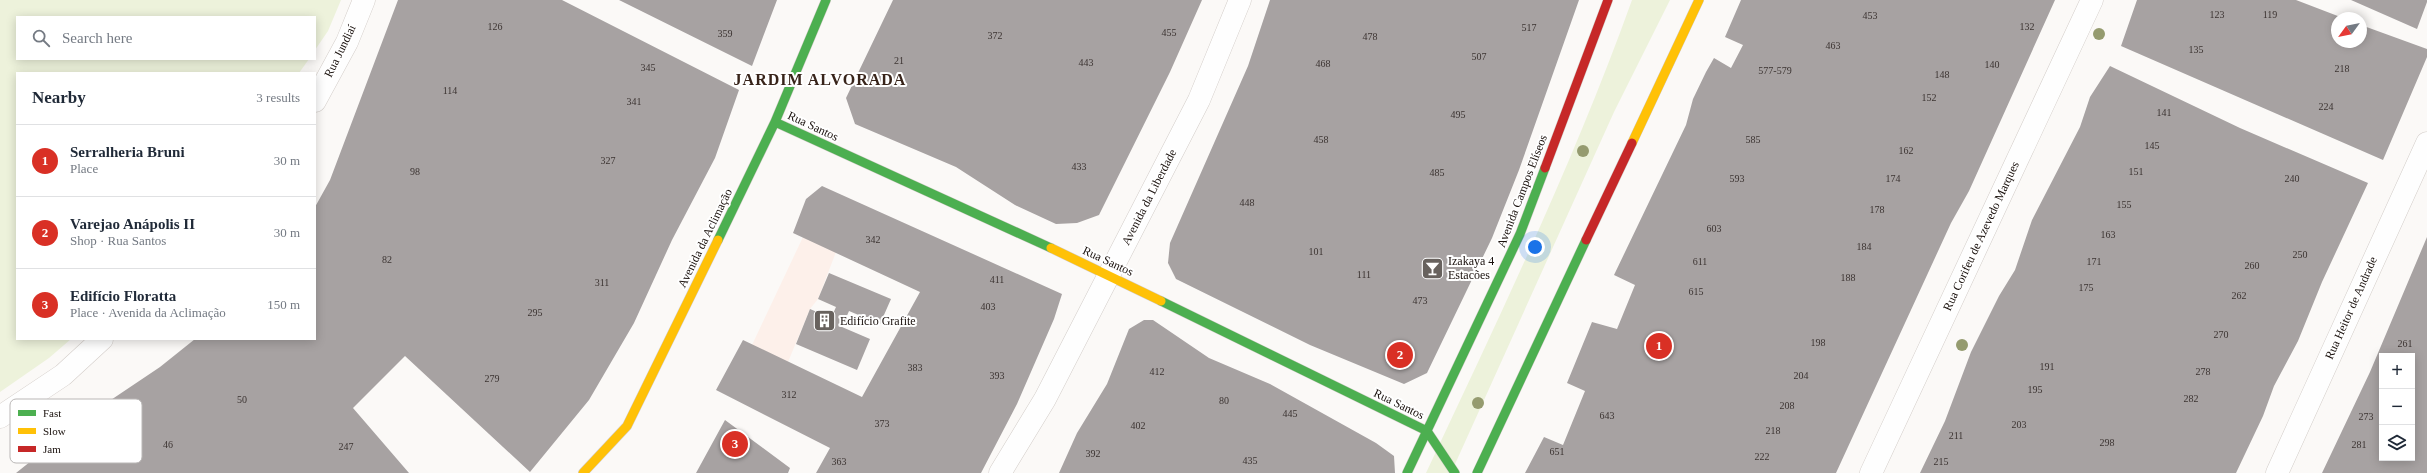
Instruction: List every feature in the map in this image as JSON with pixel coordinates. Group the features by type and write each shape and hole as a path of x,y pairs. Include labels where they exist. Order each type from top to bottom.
{"street":[{"name":"Rua Jundiaí","path":"316,98 347,42 364,0"},
{"name":"Avenida da Aclimação","path":"583,473 627,426 775,122 826,0"},
{"name":"Avenida da Liberdade","path":"1000,473 1045,398 1200,100 1240,0"},
{"name":"Avenida Campos Elíseos","path":"1407,473 1520,234 1608,0"},
{"path":"1477,473 1699,0"},
{"name":"Rua Corifeu de Azevedo Marques","path":"1871,473 2092,0"},
{"name":"Rua Santos","path":"775,122 1109,275 1427,431"},
{"name":"Rua Heitor de Andrade","path":"2276,473 2427,143"},
{"path":"27,399 63,375 101,340"},
{"path":"0,417 10,410"},
{"path":"1427,431 1455,473"}],"shaded area":[{"path":"803,237 836,252 818,299 810,309 788,362 752,345"}],"green space":[{"path":"0,0 341,0 328,31 316,49 316,16 16,16 16,60 308,60 300,72 16,72 16,340 70,340 49,358 0,392"},
{"path":"1632,0 1670,0 1614,112 1451,473 1426,473 1508,298 1561,180 1586,120"}],"building":[{"path":"398,0 562,0 739,90 715,158 672,240 634,323 589,400 530,472 405,356 353,408 409,473 16,473 29,463 142,463 142,399 112,399 160,367 194,340 316,340 316,205 330,180"},
{"path":"619,0 777,0 752,66"},
{"path":"893,0 1202,0 1170,72 1099,215 1077,223 1056,224 1015,205 956,167 855,124 846,98"},
{"path":"1270,0 1579,0 1519,170 1492,238 1427,373 1404,384 1310,345 1176,279 1168,263 1170,243 1248,66"},
{"path":"1741,0 2055,0 1969,191 1951,223 1836,473 1525,473 1544,437 1563,445 1585,391 1567,383 1592,322 1617,329 1635,285 1614,275 1686,125 1693,99 1706,72 1714,58 1731,68 1743,45 1725,37"},
{"path":"2137,0 2296,0 2331,13 2331,48 2367,48 2367,27 2427,49 2427,57 2383,160 2121,46"},
{"path":"2351,0 2427,0 2427,2 2417,29"},
{"path":"2110,66 2240,128 2368,183 2322,282 2298,341 2274,386 2263,416 2236,473 1920,473 1945,421 1971,352 1999,296 2015,270 2032,220 2080,127 2090,97"},
{"path":"822,186 1062,294 1054,319 1017,404 981,473 816,473 830,448 716,390 743,340 862,397 920,292 793,233 806,199"},
{"path":"2427,237 2427,473 2322,473 2370,372"},
{"name":"Edifício Grafite","path":"829,273 891,299 880,324 849,311 842,327 870,339 857,370 796,344 810,309 831,318 836,307 818,299"},
{"path":"1144,320 1153,320 1209,358 1270,384 1376,443 1394,456 1395,473 1059,473 1077,433 1107,384 1129,329"},
{"path":"725,420 790,468 788,473 696,473"}],"traffic: fast":[{"path":"718,240 775,122 826,0"},
{"path":"775,122 1051,248"},
{"path":"1407,473 1520,234 1545,168"},
{"path":"1477,473 1586,240"},
{"path":"1161,301 1427,431 1455,473"}],"traffic: slow":[{"path":"1632,143 1699,0"},
{"path":"583,473 627,426 718,240"},
{"path":"1051,248 1161,301"}],"traffic: jam":[{"path":"1545,168 1608,0"},
{"path":"1586,240 1632,143"}],"place":[{"name":"Izakaya 4 Estacões","path":"1432,268"},
{"name":"Edifício Grafite","path":"825,321"},
{"name":"Serralheria Bruni","path":"1659,346"},
{"name":"Varejao Anápolis II","path":"1400,355"},
{"name":"Edifício Floratta","path":"735,444"}],"district":[{"name":"JARDIM ALVORADA","path":"820,79"}]}
